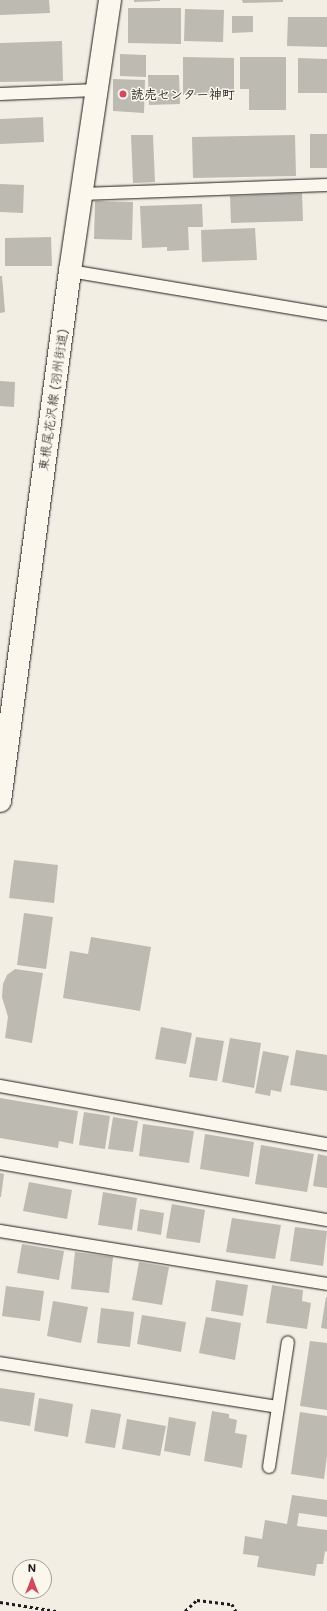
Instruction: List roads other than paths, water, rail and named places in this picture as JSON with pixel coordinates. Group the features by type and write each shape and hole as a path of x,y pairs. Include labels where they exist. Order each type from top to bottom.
{"main road":[{"name":"東根尾花沢線 (羽州街道)","path":"0,801 70,271 110,0"}],"lane":[{"path":"0,94 96,90"},
{"path":"82,194 327,185"},
{"path":"70,271 327,314"},
{"path":"0,1086 327,1144"},
{"path":"0,1163 327,1220"},
{"path":"0,1231 327,1284"},
{"path":"269,1467 288,1342"},
{"path":"0,1363 278,1407"}],"place":[{"name":"読売センター神町","path":"123,94"}]}
